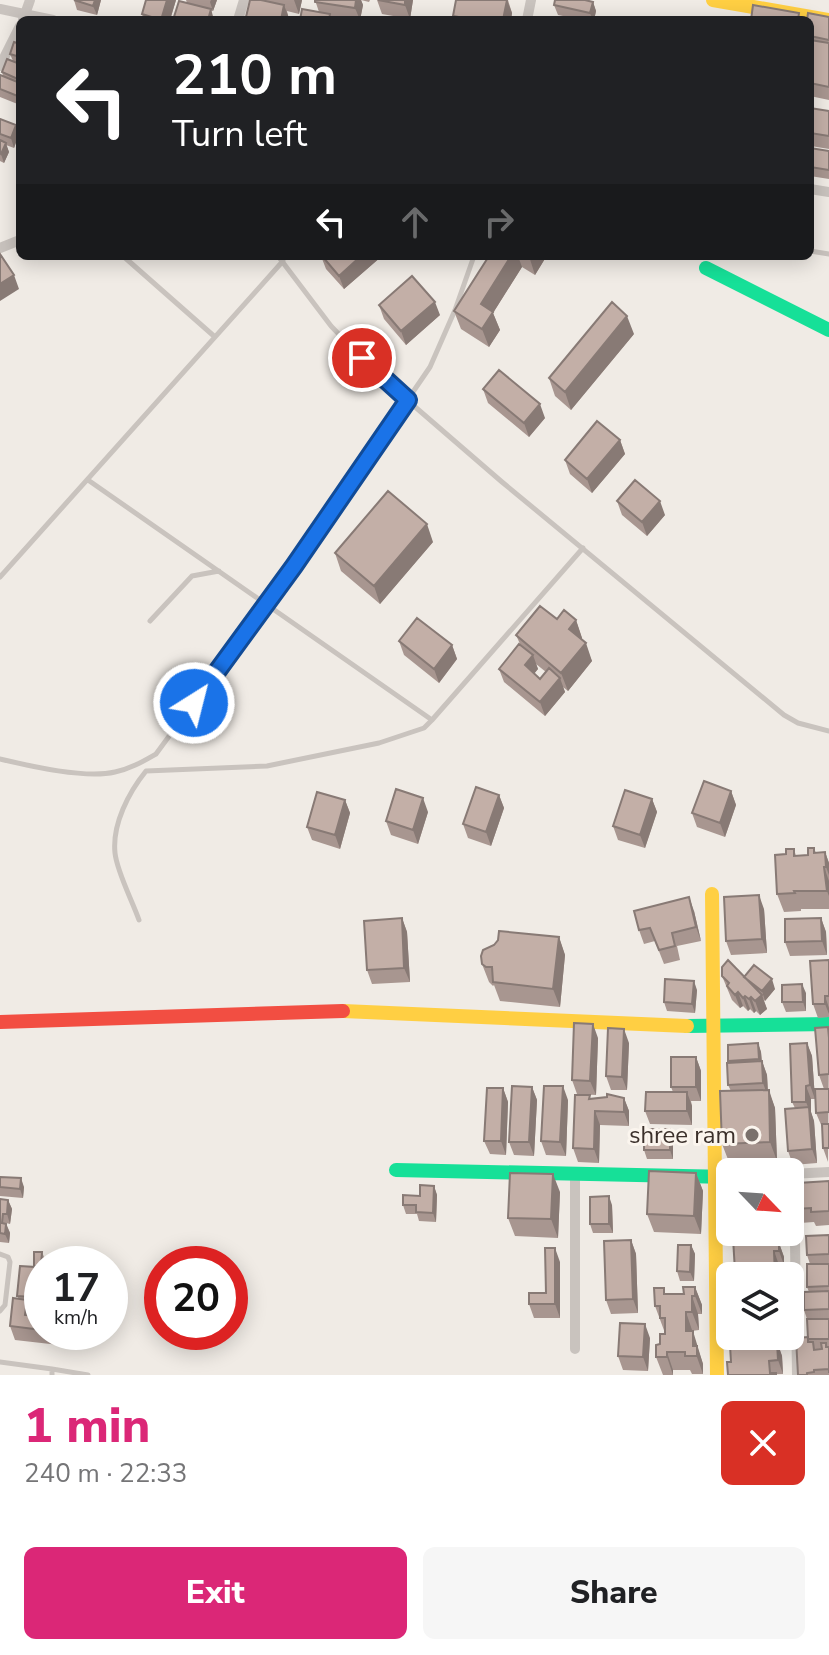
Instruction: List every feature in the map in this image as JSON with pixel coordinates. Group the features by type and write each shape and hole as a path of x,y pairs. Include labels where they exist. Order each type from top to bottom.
{"street":[{"path":"713,0 806,16"},
{"path":"0,66 16,35"},
{"path":"706,268 829,330"},
{"path":"712,894 714,1027 722,1158"},
{"path":"0,1022 359,1011 714,1027 829,1024"},
{"path":"396,1170 716,1177"},
{"path":"804,1173 829,1172"},
{"path":"575,1174 575,1349"},
{"path":"717,1375 721,1246"},
{"path":"794,1246 797,1375"}],"lane":[{"path":"128,260 215,337"},
{"path":"0,577 280,260"},
{"path":"282,260 331,326 377,374 502,482 784,715 798,723 829,731"},
{"path":"0,759 58,770 111,773 134,766 156,754 343,497 430,367 473,260"},
{"path":"88,480 432,720"},
{"path":"139,920 115,853 119,821 132,788 146,771 267,766 379,743 424,728 583,548"},
{"path":"150,621 192,576 220,571"},
{"path":"0,1254 8,1257 10,1262 5,1305 0,1311"},
{"path":"0,1362 88,1375"}],"building":[{"path":"74,0 95,0 93,6"},
{"path":"146,0 167,0 162,16 142,14"},
{"path":"250,0 284,5 282,16 246,16"},
{"path":"315,0 356,0 355,8"},
{"path":"378,0 405,0 405,5"},
{"path":"456,0 507,0 504,16 453,16"},
{"path":"555,0 593,2 590,13 554,5"},
{"path":"179,1 211,9 209,16 174,16"},
{"path":"753,5 799,13 799,16 752,16"},
{"path":"302,9 330,14 330,16 301,16"},
{"path":"808,13 829,17 829,40 814,37 814,16 808,16"},
{"path":"814,41 829,43 829,87 814,84"},
{"path":"14,42 16,43 16,56 10,54"},
{"path":"7,59 16,62 16,78 2,72"},
{"path":"0,75 16,81 16,95 0,89"},
{"path":"814,109 829,111 829,136 814,134"},
{"path":"0,119 16,125 11,138 0,134"},
{"path":"0,140 6,143 1,154 0,153"},
{"path":"814,149 829,151 829,170 814,168"},
{"path":"0,254 14,275 0,284"},
{"path":"325,260 357,260 339,276"},
{"path":"486,260 508,260 481,304 493,312 482,329 454,311"},
{"path":"412,276 435,302 401,331 379,305"},
{"path":"612,302 627,316 565,392 549,378"},
{"path":"499,370 540,404 524,423 483,389"},
{"path":"597,421 620,440 587,479 565,460"},
{"path":"635,480 660,501 642,522 617,501"},
{"path":"388,491 427,524 374,586 335,553"},
{"path":"540,606 557,619 564,610 576,620 569,629 586,643 561,673 516,635"},
{"path":"417,618 452,645 434,669 399,641"},
{"path":"519,644 533,655 525,665 540,679 549,668 560,678 540,702 499,669"},
{"path":"704,781 731,791 720,823 692,813"},
{"path":"476,787 499,795 486,832 463,824"},
{"path":"396,789 423,798 413,830 386,821"},
{"path":"625,790 652,799 640,835 613,826"},
{"path":"317,792 345,800 335,835 307,827"},
{"path":"808,848 814,848 814,853 825,852 827,891 777,894 775,855 786,854 786,849 794,849 794,856 808,855"},
{"path":"759,895 762,939 726,941 724,897"},
{"path":"689,897 696,927 672,933 675,946 659,950 650,928 639,930 634,911"},
{"path":"402,918 404,968 367,970 364,921"},
{"path":"821,918 822,941 785,942 785,919"},
{"path":"499,931 559,937 553,989 493,982 492,967 482,964 481,956 483,950 498,940"},
{"path":"728,960 762,995 755,1001 751,997 743,998 738,992 735,995 727,986 729,983 722,976 722,967"},
{"path":"829,960 829,996 825,996 825,1004 813,1004 810,961"},
{"path":"754,965 772,979 762,991 744,977"},
{"path":"665,979 694,981 692,1004 664,1002"},
{"path":"802,984 803,1002 782,1002 782,985"},
{"path":"574,1023 593,1024 590,1081 572,1080"},
{"path":"828,1027 829,1074 819,1075 815,1028"},
{"path":"608,1028 624,1029 622,1077 606,1076"},
{"path":"758,1043 759,1059 728,1061 728,1045"},
{"path":"807,1043 810,1085 806,1086 806,1102 792,1102 790,1044"},
{"path":"671,1057 696,1057 696,1087 671,1087"},
{"path":"762,1061 763,1083 728,1085 727,1063"},
{"path":"512,1086 532,1087 529,1142 509,1142"},
{"path":"544,1086 563,1086 560,1142 541,1141"},
{"path":"487,1088 503,1088 501,1141 484,1141"},
{"path":"815,1089 829,1089 829,1112 816,1113"},
{"path":"769,1090 770,1142 722,1144 720,1091"},
{"path":"646,1092 687,1092 687,1111 645,1111"},
{"path":"607,1094 624,1098 624,1112 595,1111 594,1149 573,1148 575,1095 590,1095 589,1099 607,1097"},
{"path":"809,1107 812,1149 788,1151 785,1109"},
{"path":"822,1124 829,1124 829,1148 823,1148"},
{"path":"644,1129 670,1129 670,1150 644,1150"},
{"path":"649,1171 696,1173 694,1216 647,1214"},
{"path":"510,1173 553,1174 551,1219 508,1218"},
{"path":"0,1177 21,1178 20,1189 0,1187"},
{"path":"829,1181 829,1211 811,1212 811,1208 804,1208 804,1183"},
{"path":"420,1185 434,1186 433,1213 416,1212 416,1205 403,1205 403,1195 420,1196"},
{"path":"609,1196 609,1224 590,1224 590,1197"},
{"path":"0,1199 8,1200 7,1214 3,1214 2,1223 6,1224 5,1234 0,1233"},
{"path":"829,1235 829,1254 807,1255 806,1236"},
{"path":"631,1240 633,1299 606,1300 604,1241"},
{"path":"678,1245 691,1245 690,1272 677,1271"},
{"path":"733,1246 779,1246 779,1251 774,1251 774,1262 734,1262"},
{"path":"545,1248 555,1248 555,1304 529,1304 529,1293 546,1293"},
{"path":"807,1264 829,1264 829,1286 807,1287"},
{"path":"20,1266 24,1266 24,1296 17,1296"},
{"path":"683,1287 695,1287 692,1312 686,1312 686,1331 693,1331 697,1356 667,1352 667,1357 656,1357 660,1334 665,1334 665,1318 660,1318 660,1306 655,1306 654,1288 664,1288 664,1294 684,1294"},
{"path":"829,1291 829,1309 804,1310 804,1292"},
{"path":"13,1298 24,1300 24,1328 10,1326"},
{"path":"807,1319 829,1319 829,1339 808,1339"},
{"path":"620,1323 645,1324 643,1357 618,1356"},
{"path":"804,1337 813,1342 814,1350 822,1349 821,1343 826,1343 829,1347 829,1369 798,1375 797,1350 804,1350"},
{"path":"730,1350 777,1350 778,1360 769,1361 770,1373 776,1375 728,1375 727,1362 731,1362"}],"traffic: fast":[{"path":"706,268 829,330"},
{"path":"687,1026 829,1024"},
{"path":"396,1170 716,1177"}],"traffic: slow":[{"path":"713,0 806,16"},
{"path":"814,17 829,20"},
{"path":"712,894 717,1375"},
{"path":"343,1011 687,1026"}],"traffic: jam":[{"path":"0,1022 343,1011"}],"place":[{"name":"shree ram","path":"752,1135"}],"route":[{"path":"194,703 351,486 408,400 362,358"}]}
